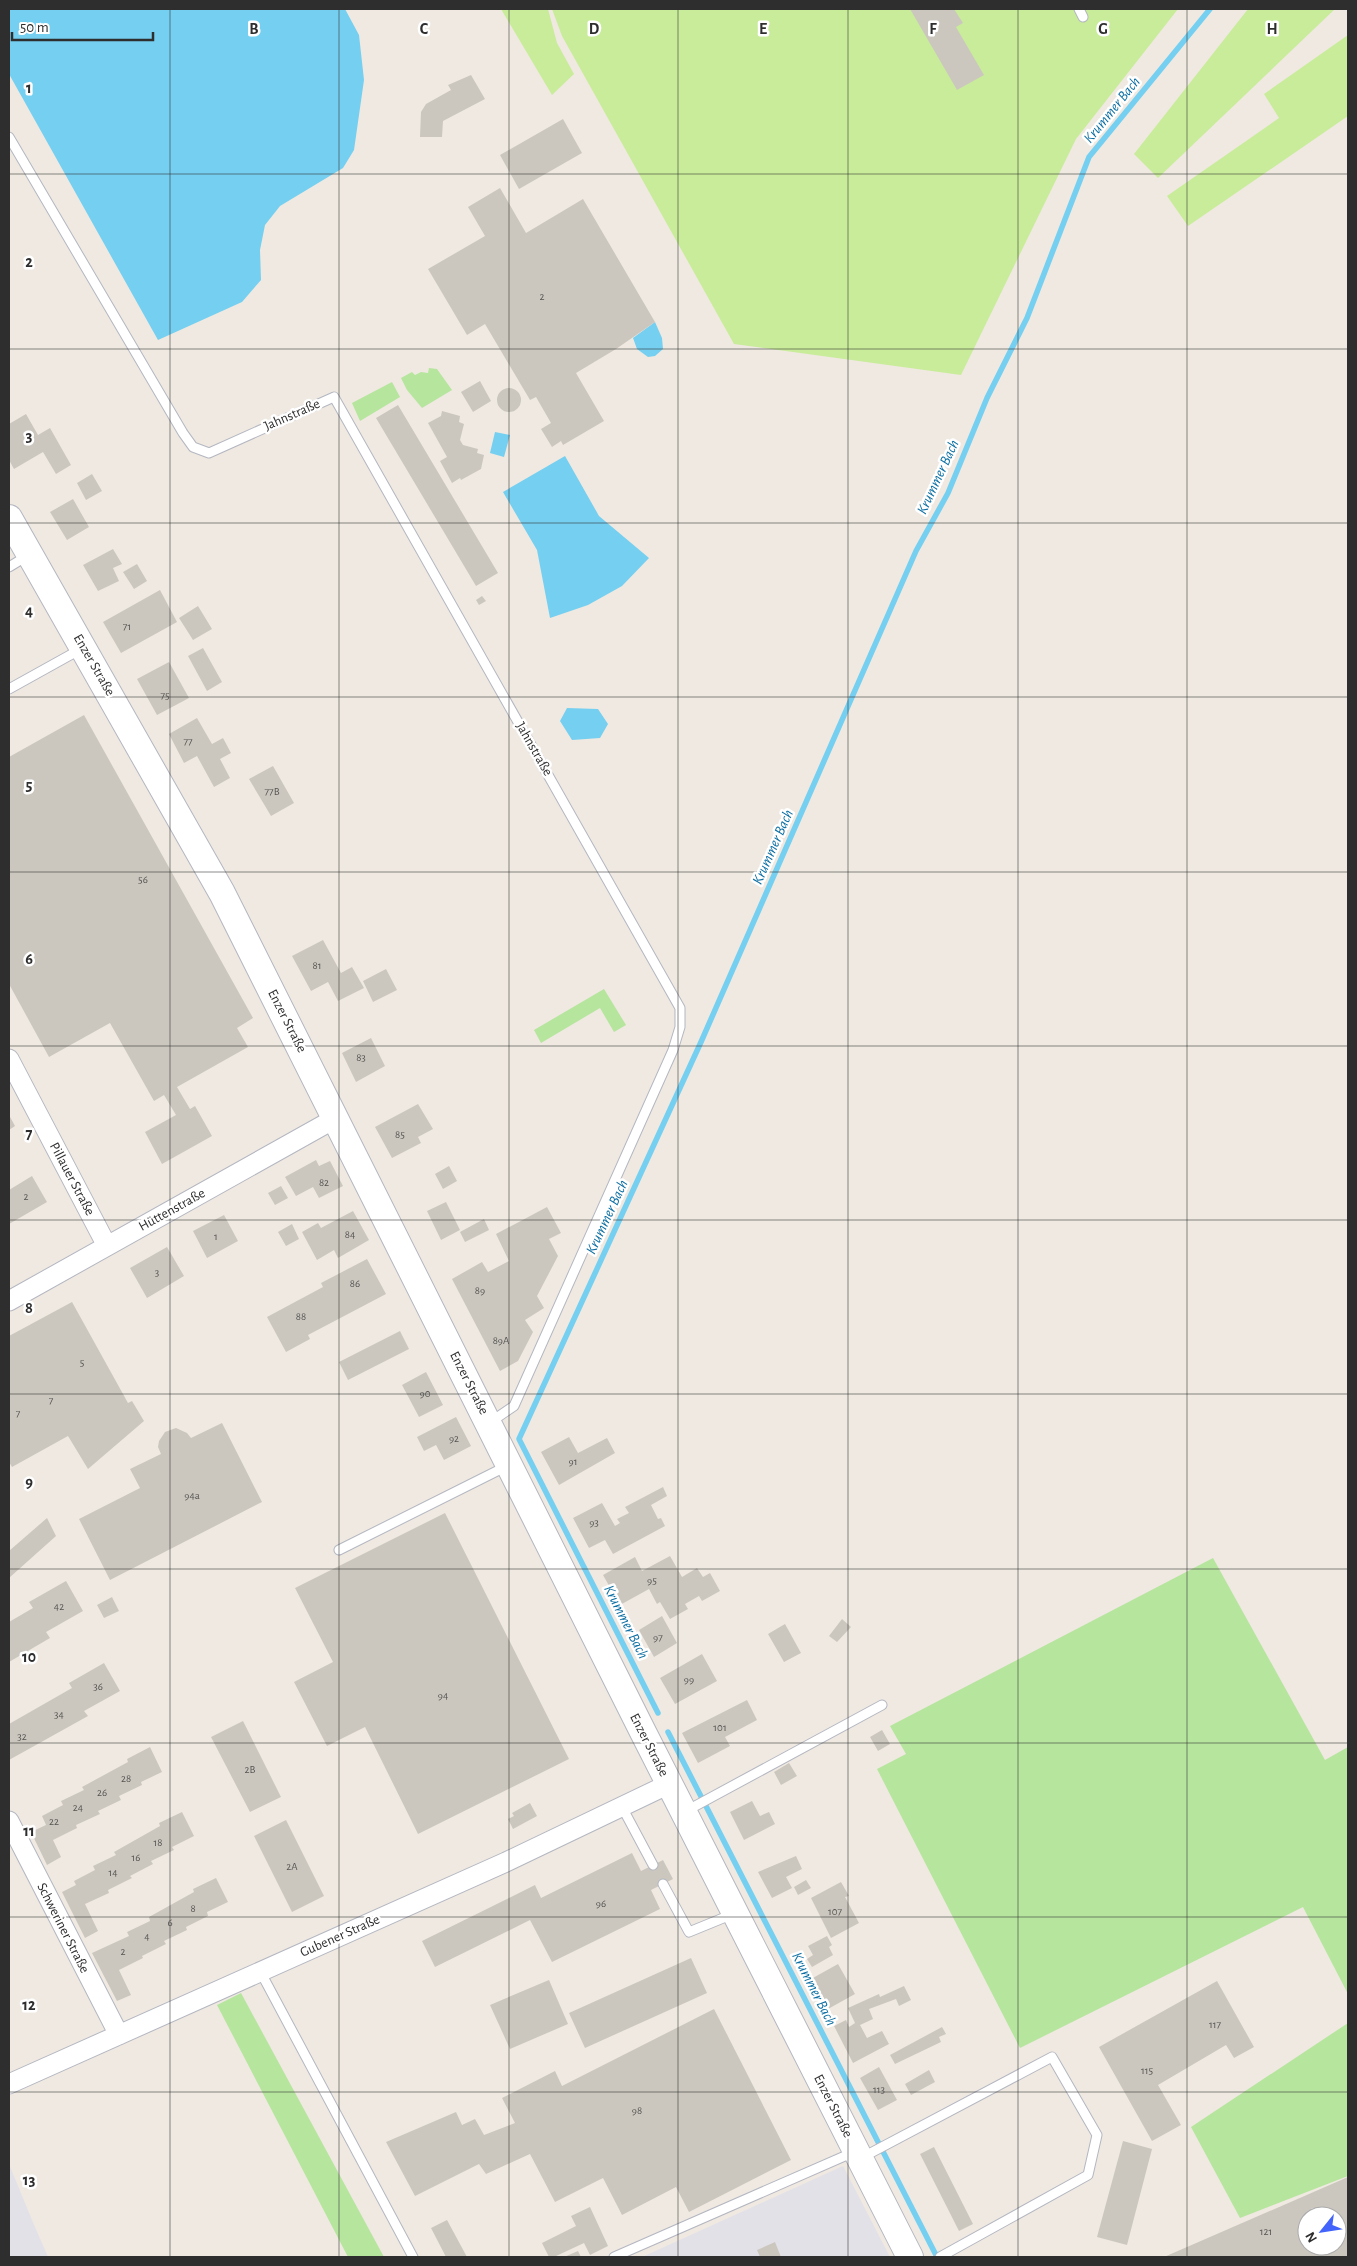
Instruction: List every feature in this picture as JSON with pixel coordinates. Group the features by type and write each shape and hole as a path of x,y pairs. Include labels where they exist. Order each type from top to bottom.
{"main road":[{"name":"Enzer Straße","path":"9,518 19,561 84,648 194,842 336,1118 669,1784 697,1805 736,1913 863,2154 910,2257"}],"street":[{"name":"Pillauer Straße","path":"9,1059 107,1246"},
{"name":"Hüttenstraße","path":"9,1301 336,1118"},
{"name":"Gubener Straße","path":"9,2084 506,1862 669,1784"},
{"name":"Schweriner Straße","path":"9,1821 119,2035"}],"lane":[{"name":"Jahnstraße","path":"9,137 193,447 209,453 334,397 427,564 574,817 680,1008 680,1026 673,1050 514,1406 489,1423"},
{"path":"9,689 84,648"},
{"path":"340,1550 509,1466"},
{"path":"697,1805 882,1705"},
{"path":"622,1807 653,1865"},
{"path":"663,1884 689,1932 736,1913"},
{"path":"260,1971 413,2257"},
{"path":"614,2257 885,2146 1052,2057 1097,2136 1088,2175 941,2257"}],"shaded area":[{"path":"9,2164 32,2220 48,2257 9,2257"},
{"path":"843,2166 890,2257 642,2257"}],"green space":[{"path":"501,9 548,9 557,43 574,74 552,95"},
{"path":"552,9 1178,9 1076,139 961,375 734,344 562,36"},
{"path":"1248,9 1335,9 1158,178 1134,154"},
{"path":"1348,35 1348,116 1188,226 1167,196 1279,118 1264,94"},
{"path":"429,368 437,369 452,390 422,408 407,390 401,378 412,372 415,375 421,372 428,373"},
{"path":"392,382 400,397 360,421 352,403"},
{"path":"604,989 626,1025 614,1032 600,1008 541,1043 534,1030"},
{"path":"1213,1558 1325,1760 1348,1747 1348,1994 1303,1907 1020,2048 877,1769 906,1754 890,1726"},
{"path":"241,1993 384,2257 348,2257 217,2005"},
{"path":"1348,2023 1348,2176 1240,2218 1191,2127"}],"water":[{"path":"9,9 345,9 359,35 364,80 354,150 343,168 280,206 265,225 260,250 261,280 242,302 158,340 9,74"},
{"path":"655,322 662,338 663,349 655,356 648,357 637,349 633,338"},
{"path":"495,432 510,435 504,457 490,453"},
{"path":"565,456 599,516 649,558 622,586 588,605 550,618 537,550 503,492"},
{"path":"567,708 598,709 608,724 600,738 572,740 560,721"}],"building":[{"path":"910,9 954,9 963,23 956,27 984,75 957,90"},
{"path":"471,75 485,99 443,121 442,137 420,137 421,112 426,104 451,90 448,85"},
{"path":"563,119 582,153 519,189 500,155"},
{"path":"500,188 526,233 583,199 655,322 616,349 576,373 604,421 563,445 561,441 552,447 541,429 551,423 536,397 530,400 485,324 467,335 428,269 485,236 468,207"},
{"path":"480,381 491,401 473,412 461,392"},
{"path":"504,388 514,388 521,395 521,405 514,412 504,412 497,405 497,395"},
{"path":"398,405 498,573 476,586 376,418"},
{"path":"442,411 460,416 459,422 464,424 460,440 463,445 478,449 477,453 484,455 481,469 452,483 440,461 447,457 428,423 441,416"},
{"path":"26,414 38,435 50,428 71,465 56,474 43,452 14,469 9,460 9,424"},
{"path":"92,474 102,491 86,500 77,483"},
{"path":"73,499 89,527 67,540 50,512"},
{"path":"113,549 122,564 113,568 119,581 98,591 83,565"},
{"path":"137,564 147,581 134,589 123,572"},
{"path":"160,590 177,622 121,653 103,622"},
{"path":"482,596 486,601 479,605 476,600"},
{"path":"198,606 212,629 193,640 179,618"},
{"path":"203,648 222,682 207,691 188,656"},
{"path":"169,662 189,698 157,715 137,679"},
{"path":"84,715 253,1018 237,1028 248,1047 177,1087 190,1109 195,1106 212,1136 162,1164 145,1132 176,1115 164,1095 154,1101 110,1023 49,1057 9,984 9,757"},
{"path":"197,718 212,744 223,738 231,753 220,759 230,778 214,787 197,756 184,763 169,734"},
{"path":"273,766 294,803 271,816 249,779"},
{"path":"323,940 341,973 352,967 364,988 338,1001 328,982 311,991 292,956"},
{"path":"386,969 397,990 373,1002 363,981"},
{"path":"371,1038 385,1066 356,1082 342,1053"},
{"path":"418,1104 433,1129 418,1137 421,1143 392,1158 375,1127"},
{"path":"9,1115 15,1126 9,1130"},
{"path":"316,1160 319,1166 330,1161 343,1186 319,1198 313,1187 296,1196 285,1177"},
{"path":"449,1166 457,1181 443,1189 435,1174"},
{"path":"32,1176 47,1202 9,1224 9,1190"},
{"path":"281,1186 288,1198 275,1205 268,1193"},
{"path":"446,1202 460,1230 441,1240 427,1211"},
{"path":"547,1207 561,1233 549,1239 558,1256 537,1296 544,1308 525,1320 533,1332 518,1361 500,1371 452,1279 482,1262 488,1272 509,1261 496,1234"},
{"path":"353,1211 369,1240 338,1258 334,1250 317,1260 302,1232 318,1223 321,1228"},
{"path":"224,1215 238,1241 207,1258 193,1231"},
{"path":"484,1219 489,1230 465,1242 460,1232"},
{"path":"292,1224 299,1239 286,1246 278,1232"},
{"path":"167,1247 184,1276 147,1298 130,1268"},
{"path":"367,1259 386,1294 308,1335 310,1339 286,1352 267,1317 323,1287 321,1283"},
{"path":"72,1302 128,1403 132,1401 144,1421 88,1469 68,1436 12,1467 9,1462 9,1336"},
{"path":"400,1331 409,1349 348,1380 339,1362"},
{"path":"426,1372 443,1405 419,1417 402,1385"},
{"path":"456,1417 471,1446 444,1460 436,1445 424,1451 417,1437"},
{"path":"222,1423 262,1502 110,1580 79,1519 140,1488 130,1469 161,1454 158,1447 159,1441 165,1432 176,1428 187,1433 191,1438"},
{"path":"569,1437 578,1453 607,1438 615,1453 559,1485 541,1452"},
{"path":"663,1487 667,1496 651,1505 658,1519 661,1518 665,1526 613,1554 605,1540 589,1548 573,1518 602,1503 615,1526 620,1523 617,1519 629,1513 625,1507"},
{"path":"445,1513 569,1759 418,1834 365,1727 327,1746 294,1682 333,1662 295,1588"},
{"path":"47,1518 56,1536 9,1578 9,1551"},
{"path":"670,1556 682,1577 697,1568 703,1577 710,1573 720,1591 702,1601 699,1596 685,1604 688,1609 670,1619 660,1602 657,1604 649,1589 620,1605 603,1575 635,1557 642,1571"},
{"path":"66,1581 83,1611 46,1632 50,1638 9,1662 9,1622 33,1608 29,1602"},
{"path":"112,1597 119,1611 104,1618 97,1605"},
{"path":"662,1616 677,1643 654,1657 639,1630"},
{"path":"842,1619 851,1627 837,1642 829,1636"},
{"path":"785,1624 801,1653 784,1662 768,1634"},
{"path":"702,1654 717,1681 675,1704 660,1678"},
{"path":"104,1663 120,1691 84,1711 88,1716 9,1760 9,1724 72,1688 69,1683"},
{"path":"747,1700 757,1720 725,1737 730,1746 698,1763 682,1733"},
{"path":"243,1721 281,1797 250,1812 211,1737"},
{"path":"882,1730 890,1744 878,1751 870,1737"},
{"path":"150,1747 162,1772 141,1782 142,1785 119,1796 121,1800 98,1811 100,1814 76,1825 77,1828 53,1840 61,1857 47,1865 31,1832 46,1825 42,1816 63,1805 61,1801 84,1790 82,1787 128,1762 127,1759"},
{"path":"789,1763 797,1776 781,1785 774,1772"},
{"path":"752,1801 760,1816 769,1812 775,1824 744,1840 730,1812"},
{"path":"530,1803 537,1816 513,1829 508,1819 514,1816 512,1813"},
{"path":"182,1812 194,1836 172,1847 174,1850 151,1861 153,1864 130,1876 132,1878 108,1890 109,1893 85,1904 98,1931 85,1938 62,1892 76,1885 74,1881 95,1870 93,1866 116,1855 114,1852 160,1826 159,1823"},
{"path":"286,1820 324,1896 292,1912 254,1836"},
{"path":"632,1853 641,1871 663,1860 673,1879 651,1890 660,1909 552,1962 530,1920 435,1967 422,1941 535,1885 541,1898"},
{"path":"796,1856 802,1869 786,1877 792,1888 772,1898 758,1872"},
{"path":"216,1878 228,1902 207,1912 208,1916 186,1927 187,1930 164,1941 166,1944 119,1970 131,1995 117,2001 92,1953 129,1936 127,1932 150,1921 149,1917 194,1892 193,1889"},
{"path":"806,1880 811,1888 798,1895 794,1887"},
{"path":"841,1882 849,1896 845,1897 859,1923 831,1938 811,1898"},
{"path":"827,1936 832,1945 829,1947 833,1955 812,1967 807,1959 813,1955 808,1946"},
{"path":"691,1958 707,1993 585,2048 569,2013"},
{"path":"838,1964 855,1994 828,2009 811,1979"},
{"path":"549,1980 568,2024 510,2049 490,2005"},
{"path":"1217,1981 1254,2047 1234,2058 1226,2045 1158,2085 1181,2125 1152,2141 1099,2047"},
{"path":"904,1986 911,2000 899,2006 896,1999 869,2009 873,2019 860,2025 867,2038 882,2031 889,2044 853,2063 834,2026 846,2020 849,2027 855,2023 848,2008 879,1994 880,1997"},
{"path":"714,2009 791,2160 689,2212 676,2187 622,2215 603,2178 555,2202 530,2154 486,2174 479,2164 415,2196 386,2142 456,2112 462,2125 475,2119 484,2135 515,2123 502,2098 555,2071 562,2086"},
{"path":"942,2027 946,2034 939,2037 941,2042 895,2064 890,2055"},
{"path":"879,2067 897,2100 878,2110 860,2078"},
{"path":"929,2070 935,2082 911,2095 905,2084"},
{"path":"1123,2141 1152,2149 1127,2245 1097,2237"},
{"path":"934,2147 973,2224 959,2231 920,2154"},
{"path":"1348,2177 1348,2257 1164,2257"},
{"path":"590,2207 608,2246 590,2255 584,2243 554,2257 549,2257 542,2243 576,2226 571,2216"},
{"path":"447,2220 467,2257 446,2257 431,2228"},
{"path":"775,2242 781,2257 760,2257 757,2250"},
{"path":"578,2251 581,2257 564,2257"}],"waterway":[{"name":"Krummer Bach","path":"658,1713 519,1439 701,1042 916,551 948,493 987,398 1027,318 1089,157 1210,9"},
{"name":"Krummer Bach","path":"668,1732 937,2257"}]}
